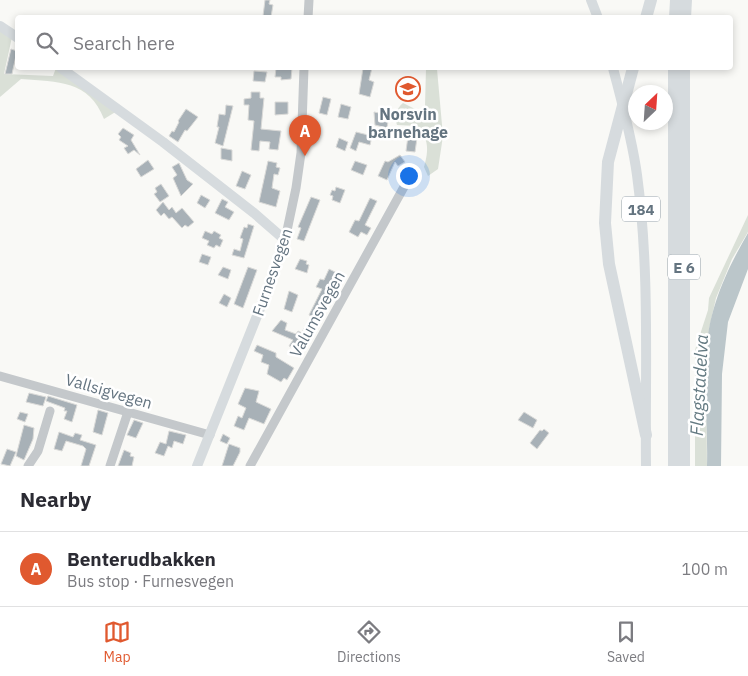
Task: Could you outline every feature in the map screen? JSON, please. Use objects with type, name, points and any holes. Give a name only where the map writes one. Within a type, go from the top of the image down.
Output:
[{"type":"highway","points":[[647,15],[651,0]]},
{"type":"highway","points":[[675,15],[676,0]]},
{"type":"highway","points":[[685,15],[686,0]]},
{"type":"highway","points":[[631,70],[608,162],[605,223],[610,264],[646,435]]},
{"type":"highway","name":"E 6","points":[[674,70],[674,466]]},
{"type":"highway","name":"E 6","points":[[684,70],[684,466]]},
{"type":"main road","points":[[590,0],[597,15]]},
{"type":"main road","points":[[0,26],[15,36]]},
{"type":"main road","points":[[64,70],[163,142],[284,240]]},
{"type":"main road","name":"184","points":[[614,71],[629,130],[637,173],[643,249],[646,466]]},
{"type":"main road","name":"Furnesvegen","points":[[196,466],[264,300],[284,240]]},
{"type":"street","points":[[308,15],[309,0]]},
{"type":"street","name":"Furnesvegen","points":[[284,240],[296,188],[301,153],[304,70]]},
{"type":"street","name":"Valumsvegen","points":[[250,466],[410,176]]},
{"type":"street","name":"Vallsigvegen","points":[[0,376],[210,435]]},
{"type":"street","points":[[28,466],[38,451],[50,411]]},
{"type":"street","points":[[110,466],[128,412]]},
{"type":"shaded area","points":[[0,30],[12,37],[4,74],[53,76],[55,70],[59,70],[117,111],[104,119],[98,106],[81,90],[47,81],[21,79],[0,97]]},
{"type":"shaded area","points":[[426,70],[437,70],[443,136],[438,169],[428,176],[424,167],[427,145],[424,136],[417,126],[397,125],[396,119],[397,110],[403,103],[419,111],[425,106]]},
{"type":"shaded area","points":[[748,215],[748,232],[732,259],[716,298],[709,329],[706,355],[707,466],[695,466],[695,350],[708,310],[709,298]]},
{"type":"shaded area","points":[[748,233],[748,269],[728,322],[722,374],[721,466],[707,466],[705,383],[707,338],[719,291]]},
{"type":"building","points":[[265,0],[270,0],[269,4],[273,5],[271,15],[263,15]]},
{"type":"building","points":[[11,49],[15,50],[12,74],[5,74]]},
{"type":"building","points":[[276,70],[292,70],[291,79],[281,80],[281,77],[275,77]]},
{"type":"building","points":[[363,70],[372,70],[369,80],[374,82],[370,97],[359,94]]},
{"type":"building","points":[[254,71],[267,72],[265,82],[253,81]]},
{"type":"building","points":[[405,80],[414,81],[413,96],[401,94],[402,83],[405,83]]},
{"type":"building","points":[[251,92],[260,92],[260,98],[264,98],[261,129],[281,131],[278,150],[269,149],[270,142],[260,141],[259,151],[251,150],[254,121],[248,120],[249,105],[244,105],[244,99],[251,98]]},
{"type":"building","points":[[323,97],[331,99],[327,115],[319,113]]},
{"type":"building","points":[[275,102],[288,102],[288,114],[275,115]]},
{"type":"building","points":[[341,104],[351,107],[348,119],[338,117]]},
{"type":"building","points":[[226,105],[233,106],[223,146],[215,143],[219,127],[217,127],[219,114],[225,115]]},
{"type":"building","points":[[186,109],[198,117],[187,131],[185,130],[178,142],[169,136],[172,131],[174,132],[178,121]]},
{"type":"building","points":[[374,112],[389,115],[387,128],[375,125]]},
{"type":"building","points":[[123,128],[134,135],[131,140],[140,155],[134,150],[128,154],[124,148],[128,146],[119,140],[121,137],[118,134]]},
{"type":"building","points":[[399,129],[407,131],[406,136],[398,135]]},
{"type":"building","points":[[356,132],[372,136],[370,145],[359,142],[356,151],[350,148]]},
{"type":"building","points":[[408,136],[417,138],[415,152],[406,151]]},
{"type":"building","points":[[339,138],[348,142],[345,151],[336,147]]},
{"type":"building","points":[[221,148],[232,150],[232,161],[221,159]]},
{"type":"building","points":[[400,155],[405,162],[398,166],[395,162],[387,180],[378,176],[385,161],[388,162]]},
{"type":"building","points":[[148,160],[154,169],[141,177],[136,169]]},
{"type":"building","points":[[268,161],[277,163],[276,167],[280,168],[278,175],[274,174],[272,188],[280,191],[276,207],[259,202]]},
{"type":"building","points":[[355,161],[367,165],[363,175],[351,170]]},
{"type":"building","points":[[179,163],[187,180],[193,184],[181,196],[173,178],[177,175],[172,167]]},
{"type":"building","points":[[242,171],[251,175],[245,189],[236,186]]},
{"type":"building","points":[[161,184],[169,196],[160,202],[154,194],[157,192],[155,188]]},
{"type":"building","points":[[336,187],[345,190],[340,203],[332,200],[333,196],[330,195],[332,190],[335,191]]},
{"type":"building","points":[[201,195],[210,200],[205,208],[197,203]]},
{"type":"building","points":[[311,197],[320,200],[304,241],[297,239],[301,228],[298,227]]},
{"type":"building","points":[[370,198],[377,201],[365,225],[371,228],[367,235],[361,232],[358,237],[349,232],[355,220],[359,221]]},
{"type":"building","points":[[222,199],[228,202],[225,207],[234,212],[229,220],[215,213]]},
{"type":"building","points":[[163,202],[169,210],[172,207],[176,213],[182,208],[194,222],[188,227],[185,225],[182,228],[172,217],[169,219],[164,213],[161,216],[156,210]]},
{"type":"building","points":[[248,224],[254,226],[244,258],[232,255],[234,249],[240,251],[243,239],[240,238],[244,227],[247,228]]},
{"type":"building","points":[[205,231],[212,234],[214,231],[221,235],[219,238],[223,240],[220,247],[216,245],[214,248],[207,245],[209,241],[202,238]]},
{"type":"building","points":[[202,254],[211,257],[208,265],[199,262]]},
{"type":"building","points":[[300,259],[307,261],[306,264],[309,265],[307,273],[295,269]]},
{"type":"building","points":[[223,267],[231,270],[228,279],[218,275]]},
{"type":"building","points":[[248,267],[257,270],[243,308],[234,304]]},
{"type":"building","points":[[329,269],[337,273],[326,299],[330,301],[320,321],[309,315],[322,289],[316,287],[320,279],[324,280]]},
{"type":"building","points":[[289,291],[298,295],[292,312],[284,309]]},
{"type":"building","points":[[224,294],[231,298],[227,307],[219,303]]},
{"type":"building","points":[[281,320],[287,323],[285,330],[296,334],[298,331],[302,333],[304,328],[313,333],[310,339],[305,336],[297,350],[289,346],[293,340],[272,331]]},
{"type":"building","points":[[257,345],[276,353],[276,357],[294,368],[287,380],[284,378],[281,382],[267,374],[269,365],[261,362],[263,355],[254,351]]},
{"type":"building","points":[[245,388],[259,391],[256,402],[271,409],[264,424],[249,418],[244,430],[234,426],[238,416],[242,418],[246,408],[238,404]]},
{"type":"building","points":[[29,393],[46,397],[43,406],[26,402]]},
{"type":"building","points":[[48,396],[77,405],[72,422],[64,419],[67,411],[64,411],[65,408],[46,401]]},
{"type":"building","points":[[98,410],[108,413],[102,435],[93,432]]},
{"type":"building","points":[[20,412],[28,414],[25,422],[17,419]]},
{"type":"building","points":[[524,412],[537,420],[533,428],[518,420]]},
{"type":"building","points":[[134,420],[143,423],[136,438],[127,435]]},
{"type":"building","points":[[24,425],[34,428],[33,439],[24,460],[16,456]]},
{"type":"building","points":[[544,429],[549,433],[537,449],[530,443],[540,430]]},
{"type":"building","points":[[169,431],[186,435],[183,444],[174,441],[172,448],[168,446],[164,456],[155,453],[160,442],[166,444]]},
{"type":"building","points":[[59,432],[73,437],[75,433],[82,435],[80,440],[96,445],[89,466],[81,466],[86,449],[83,446],[66,441],[62,451],[54,449]]},
{"type":"building","points":[[223,434],[230,438],[227,444],[220,441]]},
{"type":"building","points":[[229,444],[240,448],[240,452],[233,466],[222,466]]},
{"type":"building","points":[[7,449],[16,452],[10,466],[1,464]]},
{"type":"building","points":[[124,450],[131,453],[130,456],[134,457],[132,466],[118,466]]},
{"type":"place","name":"Norsvin barnehage","points":[[408,89]]},
{"type":"place","name":"Benterudbakken","points":[[305,156]]},
{"type":"water label","name":"Flagstadelva","points":[[699,385]]}]
